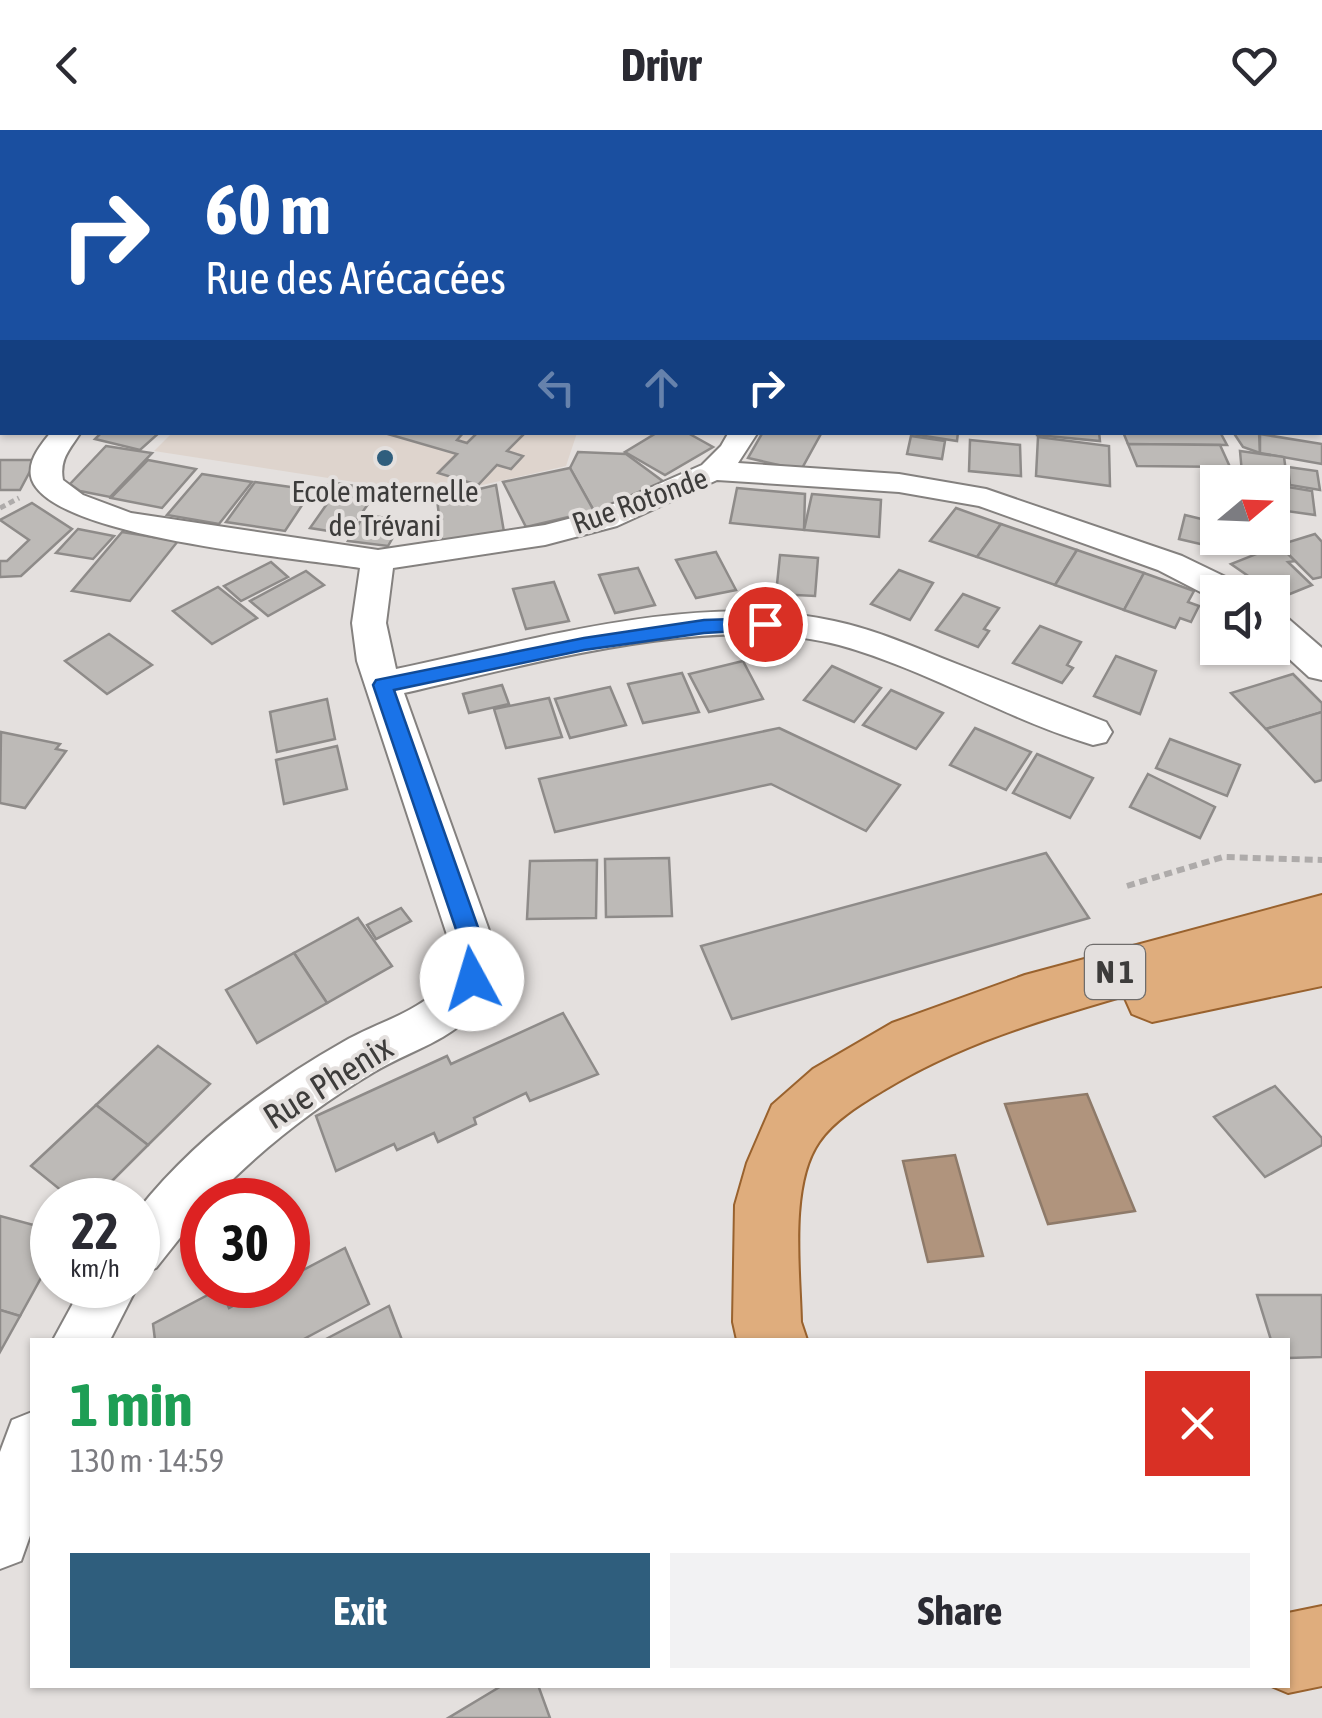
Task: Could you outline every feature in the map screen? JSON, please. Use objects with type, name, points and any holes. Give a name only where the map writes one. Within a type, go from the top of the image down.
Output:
[{"type":"main road","name":"N 1","points":[[771,1338],[767,1322],[767,1205],[794,1125],[834,1088],[914,1041],[1100,976],[1322,917]]},
{"type":"main road","name":"N 1","points":[[914,1041],[1038,1021],[1322,962]]},
{"type":"main road","points":[[1290,1652],[1322,1646]]},
{"type":"street","name":"Rue Rotonde","points":[[65,435],[48,458],[43,477],[48,486],[94,511],[161,528],[378,560],[544,535],[606,519],[713,471],[899,483],[986,498],[1170,563],[1200,578]]},
{"type":"street","points":[[713,471],[734,451],[742,435]]},
{"type":"street","name":"Rue Phenix","points":[[160,1224],[206,1169],[280,1106],[363,1054],[440,1014],[456,1002],[472,979],[474,950],[382,685],[369,623],[378,560]]},
{"type":"street","points":[[382,685],[584,644],[704,626],[765,624],[816,628],[860,638],[1093,732]]},
{"type":"street","points":[[1290,639],[1322,668]]},
{"type":"street","points":[[81,1338],[99,1308]]},
{"type":"street","points":[[0,1540],[30,1446]]},
{"type":"path","points":[[1127,886],[1224,857],[1322,860]]},
{"type":"shaded area","name":"Ecole maternelle de Trévani","points":[[170,435],[576,435],[566,466],[438,495],[154,451]]},
{"type":"shaded area","points":[[1087,1094],[1135,1211],[1048,1224],[1005,1104]]},
{"type":"shaded area","points":[[955,1155],[983,1256],[928,1262],[903,1161]]},
{"type":"building","points":[[99,435],[157,435],[140,450],[95,439]]},
{"type":"building","points":[[391,435],[461,435],[457,440],[467,443],[475,435],[523,435],[507,451],[523,456],[511,469],[497,465],[478,485],[438,473],[457,454]]},
{"type":"building","points":[[653,435],[691,435],[713,447],[665,475],[625,452]]},
{"type":"building","points":[[761,435],[820,435],[801,470],[748,458]]},
{"type":"building","points":[[918,435],[958,435],[957,441]]},
{"type":"building","points":[[1037,435],[1099,435],[1100,441]]},
{"type":"building","points":[[1124,435],[1222,435],[1227,445],[1128,444]]},
{"type":"building","points":[[1235,435],[1259,435],[1260,453],[1243,447]]},
{"type":"building","points":[[1260,435],[1322,444],[1322,464],[1260,453]]},
{"type":"building","points":[[911,436],[945,441],[942,459],[907,454]]},
{"type":"building","points":[[1038,437],[1109,446],[1110,486],[1036,476]]},
{"type":"building","points":[[970,440],[1020,445],[1021,476],[969,471]]},
{"type":"building","points":[[1128,444],[1220,445],[1229,465],[1200,467],[1137,466]]},
{"type":"building","points":[[106,446],[152,453],[110,497],[80,491],[70,484]]},
{"type":"building","points":[[1240,451],[1284,457],[1285,465],[1241,465]]},
{"type":"building","points":[[578,452],[626,454],[664,482],[594,511],[570,468]]},
{"type":"building","points":[[0,460],[36,460],[20,490],[0,490]]},
{"type":"building","points":[[148,460],[196,469],[162,508],[111,498]]},
{"type":"building","points":[[1290,467],[1317,471],[1320,490],[1290,485]]},
{"type":"building","points":[[570,468],[594,511],[526,527],[503,482]]},
{"type":"building","points":[[202,474],[252,482],[219,524],[167,515]]},
{"type":"building","points":[[255,482],[312,490],[285,531],[226,522]]},
{"type":"building","points":[[330,482],[378,490],[347,534],[310,528],[329,501],[318,500]]},
{"type":"building","points":[[496,485],[504,532],[442,541],[437,499]]},
{"type":"building","points":[[1290,487],[1312,491],[1315,515],[1290,512]]},
{"type":"building","points":[[737,488],[805,494],[804,530],[730,523]]},
{"type":"building","points":[[812,494],[881,500],[879,537],[804,530]]},
{"type":"building","points":[[32,503],[72,529],[21,576],[0,577],[0,561],[7,561],[29,540],[0,520]]},
{"type":"building","points":[[956,508],[1001,524],[977,557],[930,541]]},
{"type":"building","points":[[364,515],[403,520],[388,546],[348,541]]},
{"type":"building","points":[[1185,515],[1200,519],[1200,544],[1179,539]]},
{"type":"building","points":[[1001,524],[1077,550],[1055,585],[977,557]]},
{"type":"building","points":[[78,529],[114,536],[93,559],[56,553]]},
{"type":"building","points":[[122,532],[178,541],[130,601],[72,591]]},
{"type":"building","points":[[1315,534],[1322,542],[1322,577],[1313,579],[1289,555],[1290,542]]},
{"type":"building","points":[[1077,550],[1144,573],[1124,610],[1055,585]]},
{"type":"building","points":[[716,552],[736,590],[696,598],[676,560]]},
{"type":"building","points":[[780,555],[818,558],[815,596],[776,594]]},
{"type":"building","points":[[1254,555],[1289,555],[1295,561],[1288,562],[1312,585],[1290,594],[1290,575],[1247,575],[1231,564]]},
{"type":"building","points":[[271,562],[288,577],[241,601],[224,586]]},
{"type":"building","points":[[638,568],[655,605],[615,613],[599,575]]},
{"type":"building","points":[[899,570],[933,583],[910,620],[871,604]]},
{"type":"building","points":[[306,571],[324,585],[268,616],[250,601]]},
{"type":"building","points":[[1144,573],[1194,591],[1188,602],[1199,606],[1191,622],[1180,618],[1175,628],[1124,610]]},
{"type":"building","points":[[554,582],[569,621],[526,629],[513,589]]},
{"type":"building","points":[[218,587],[257,618],[212,644],[173,611]]},
{"type":"building","points":[[963,594],[999,608],[984,629],[989,631],[978,647],[936,630]]},
{"type":"building","points":[[1040,626],[1081,642],[1067,665],[1073,668],[1062,683],[1013,663]]},
{"type":"building","points":[[109,634],[152,665],[107,694],[65,661]]},
{"type":"building","points":[[1116,656],[1156,671],[1140,714],[1094,696]]},
{"type":"building","points":[[743,661],[763,699],[709,712],[689,674]]},
{"type":"building","points":[[832,666],[881,688],[854,722],[804,700]]},
{"type":"building","points":[[682,673],[699,712],[643,723],[628,684]]},
{"type":"building","points":[[1293,674],[1322,703],[1322,712],[1266,729],[1231,693]]},
{"type":"building","points":[[502,685],[509,704],[469,713],[463,694]]},
{"type":"building","points":[[610,687],[626,725],[570,738],[555,699]]},
{"type":"building","points":[[891,690],[943,713],[916,749],[863,725]]},
{"type":"building","points":[[549,698],[562,737],[506,748],[494,709]]},
{"type":"building","points":[[327,699],[335,739],[277,752],[270,712]]},
{"type":"building","points":[[1322,712],[1322,780],[1315,782],[1266,729]]},
{"type":"building","points":[[779,728],[900,785],[866,831],[771,784],[555,832],[539,779]]},
{"type":"building","points":[[975,728],[1031,752],[1006,790],[950,765]]},
{"type":"building","points":[[1,732],[60,744],[56,749],[66,751],[25,808],[0,803]]},
{"type":"building","points":[[1170,739],[1240,765],[1227,796],[1156,768]]},
{"type":"building","points":[[337,746],[347,789],[284,804],[276,760]]},
{"type":"building","points":[[1037,754],[1093,778],[1070,818],[1013,793]]},
{"type":"building","points":[[1148,774],[1215,807],[1200,838],[1130,807]]},
{"type":"building","points":[[1046,853],[1089,918],[732,1019],[701,946]]},
{"type":"building","points":[[669,858],[672,916],[606,917],[605,859]]},
{"type":"building","points":[[597,860],[596,918],[527,919],[530,861]]},
{"type":"building","points":[[401,908],[411,921],[376,939],[367,925]]},
{"type":"building","points":[[358,918],[392,966],[327,1003],[294,953]]},
{"type":"building","points":[[294,953],[327,1003],[257,1043],[226,990]]},
{"type":"building","points":[[563,1013],[598,1074],[530,1101],[526,1093],[474,1118],[476,1124],[438,1142],[434,1133],[397,1150],[394,1144],[336,1171],[316,1116],[447,1056],[451,1064]]},
{"type":"building","points":[[158,1046],[210,1084],[148,1145],[96,1105]]},
{"type":"building","points":[[1275,1086],[1322,1138],[1322,1145],[1265,1177],[1214,1117]]},
{"type":"building","points":[[96,1105],[148,1145],[115,1178],[46,1178],[31,1166]]},
{"type":"building","points":[[0,1216],[30,1224],[30,1298],[20,1316],[0,1310]]},
{"type":"building","points":[[345,1248],[369,1304],[306,1338],[155,1338],[153,1324],[183,1308],[310,1308],[310,1266]]},
{"type":"building","points":[[1257,1295],[1322,1295],[1322,1357],[1290,1358],[1290,1338],[1270,1338]]},
{"type":"building","points":[[389,1306],[401,1338],[328,1338]]},
{"type":"building","points":[[0,1310],[20,1316],[0,1352]]},
{"type":"building","points":[[498,1688],[539,1688],[550,1718],[448,1718]]},
{"type":"place","name":"Ecole maternelle de Trévani","points":[[385,458]]},
{"type":"route","points":[[472,979],[476,966],[474,950],[382,685],[584,644],[704,626],[765,624]]}]
